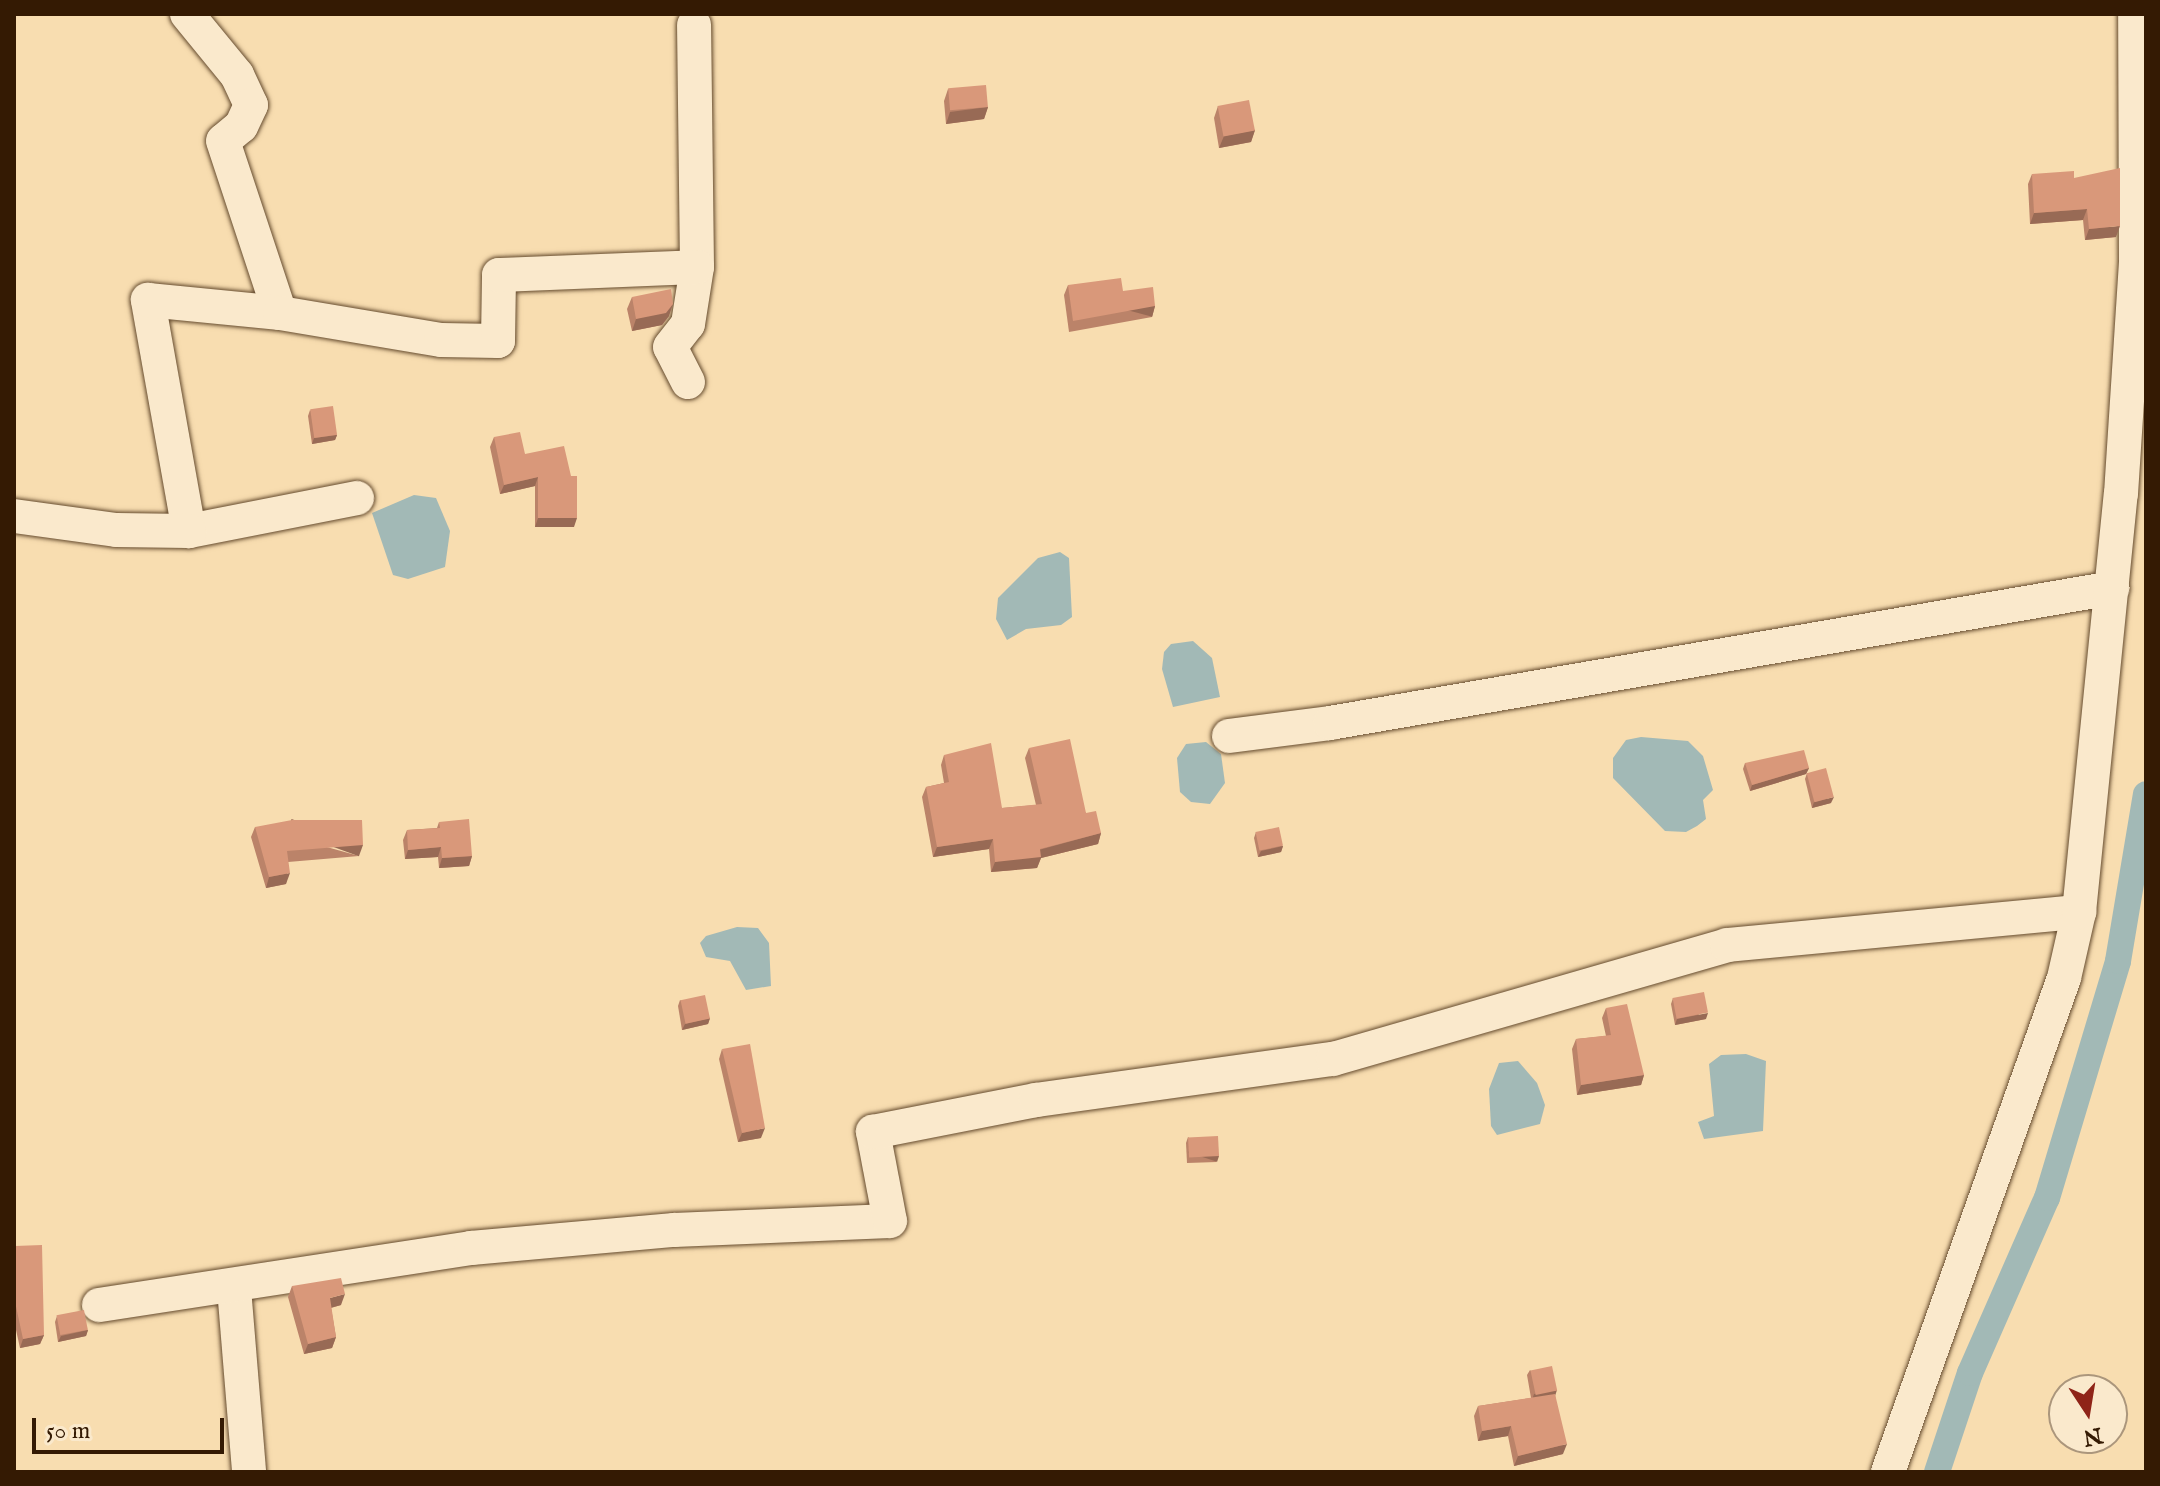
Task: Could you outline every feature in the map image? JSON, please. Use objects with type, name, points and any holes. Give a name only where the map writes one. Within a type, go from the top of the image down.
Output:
[{"type":"street","points":[[187,14],[237,75],[251,105],[241,126],[223,141],[280,313]]},
{"type":"street","points":[[1888,1472],[2064,978],[2079,912],[2112,588],[2136,260],[2135,14]]},
{"type":"street","points":[[688,382],[670,347],[688,324],[697,267],[694,25]]},
{"type":"street","points":[[189,531],[148,300],[280,313],[441,340],[498,341],[499,275],[697,267]]},
{"type":"street","points":[[14,516],[116,530],[189,531],[357,498]]},
{"type":"street","points":[[1229,736],[1345,721],[2112,588]]},
{"type":"street","points":[[99,1305],[234,1288],[471,1248],[674,1230],[890,1221],[873,1132],[1036,1100],[1333,1059],[1727,945],[2079,912]]},
{"type":"street","points":[[234,1288],[249,1472]]},
{"type":"water","points":[[414,495],[436,498],[450,531],[445,567],[408,579],[393,575],[372,513]]},
{"type":"water","points":[[1060,552],[1069,558],[1072,617],[1061,625],[1026,629],[1007,640],[996,619],[998,598],[1038,558]]},
{"type":"water","points":[[1193,641],[1212,658],[1220,697],[1173,707],[1162,669],[1164,652],[1171,644]]},
{"type":"water","points":[[1641,737],[1688,741],[1703,756],[1713,790],[1703,800],[1706,819],[1697,826],[1686,832],[1665,831],[1613,778],[1613,758],[1626,740]]},
{"type":"water","points":[[1206,742],[1221,754],[1225,783],[1210,804],[1191,802],[1180,792],[1177,758],[1186,744]]},
{"type":"water","points":[[737,927],[758,928],[769,943],[771,986],[746,990],[730,961],[706,957],[700,943],[706,936]]},
{"type":"water","points":[[1746,1054],[1766,1061],[1763,1131],[1704,1139],[1698,1122],[1714,1116],[1709,1064],[1721,1055]]},
{"type":"water","points":[[1518,1061],[1537,1083],[1545,1105],[1540,1124],[1497,1135],[1491,1126],[1489,1089],[1499,1063]]},
{"type":"building","points":[[986,85],[988,107],[950,110],[948,88]]},
{"type":"building","points":[[1249,100],[1255,130],[1224,137],[1218,106]]},
{"type":"building","points":[[2120,168],[2120,226],[2089,229],[2087,209],[2034,213],[2032,174],[2074,171],[2074,178]]},
{"type":"building","points":[[1121,278],[1123,291],[1153,287],[1155,306],[1073,321],[1068,285]]},
{"type":"building","points":[[671,289],[673,304],[666,313],[636,319],[632,297]]},
{"type":"building","points":[[333,406],[337,435],[314,438],[310,409]]},
{"type":"building","points":[[520,432],[525,454],[564,446],[571,476],[577,476],[577,518],[538,518],[538,477],[504,485],[494,437]]},
{"type":"building","points":[[1070,739],[1086,813],[1096,811],[1101,833],[1040,849],[1041,857],[995,862],[993,839],[937,847],[926,787],[949,782],[944,755],[991,743],[1002,808],[1042,804],[1029,748]]},
{"type":"building","points":[[1804,750],[1809,768],[1752,785],[1745,763]]},
{"type":"building","points":[[1826,768],[1834,797],[1814,802],[1807,773]]},
{"type":"building","points":[[469,819],[472,856],[442,858],[441,847],[408,850],[407,830],[440,828],[439,822]]},
{"type":"building","points":[[292,820],[362,820],[363,845],[287,851],[290,873],[269,877],[255,827]]},
{"type":"building","points":[[1279,827],[1283,846],[1259,851],[1256,832]]},
{"type":"building","points":[[1704,992],[1708,1013],[1677,1019],[1673,998]]},
{"type":"building","points":[[705,995],[710,1018],[686,1024],[681,1000]]},
{"type":"building","points":[[1627,1004],[1644,1075],[1581,1085],[1576,1039],[1611,1035],[1606,1008]]},
{"type":"building","points":[[750,1044],[765,1128],[742,1133],[722,1049]]},
{"type":"building","points":[[1218,1136],[1219,1156],[1189,1158],[1188,1138]]},
{"type":"building","points":[[42,1245],[44,1335],[23,1339],[14,1297],[15,1246]]},
{"type":"building","points":[[341,1278],[345,1294],[330,1298],[336,1337],[308,1344],[292,1286]]},
{"type":"building","points":[[84,1310],[88,1330],[60,1335],[57,1315]]},
{"type":"building","points":[[1552,1366],[1557,1390],[1536,1395],[1530,1371]]},
{"type":"building","points":[[1555,1394],[1567,1444],[1518,1456],[1511,1426],[1482,1431],[1478,1406]]},
{"type":"waterway","points":[[1937,1472],[1970,1373],[2047,1198],[2118,961],[2146,794]]}]
